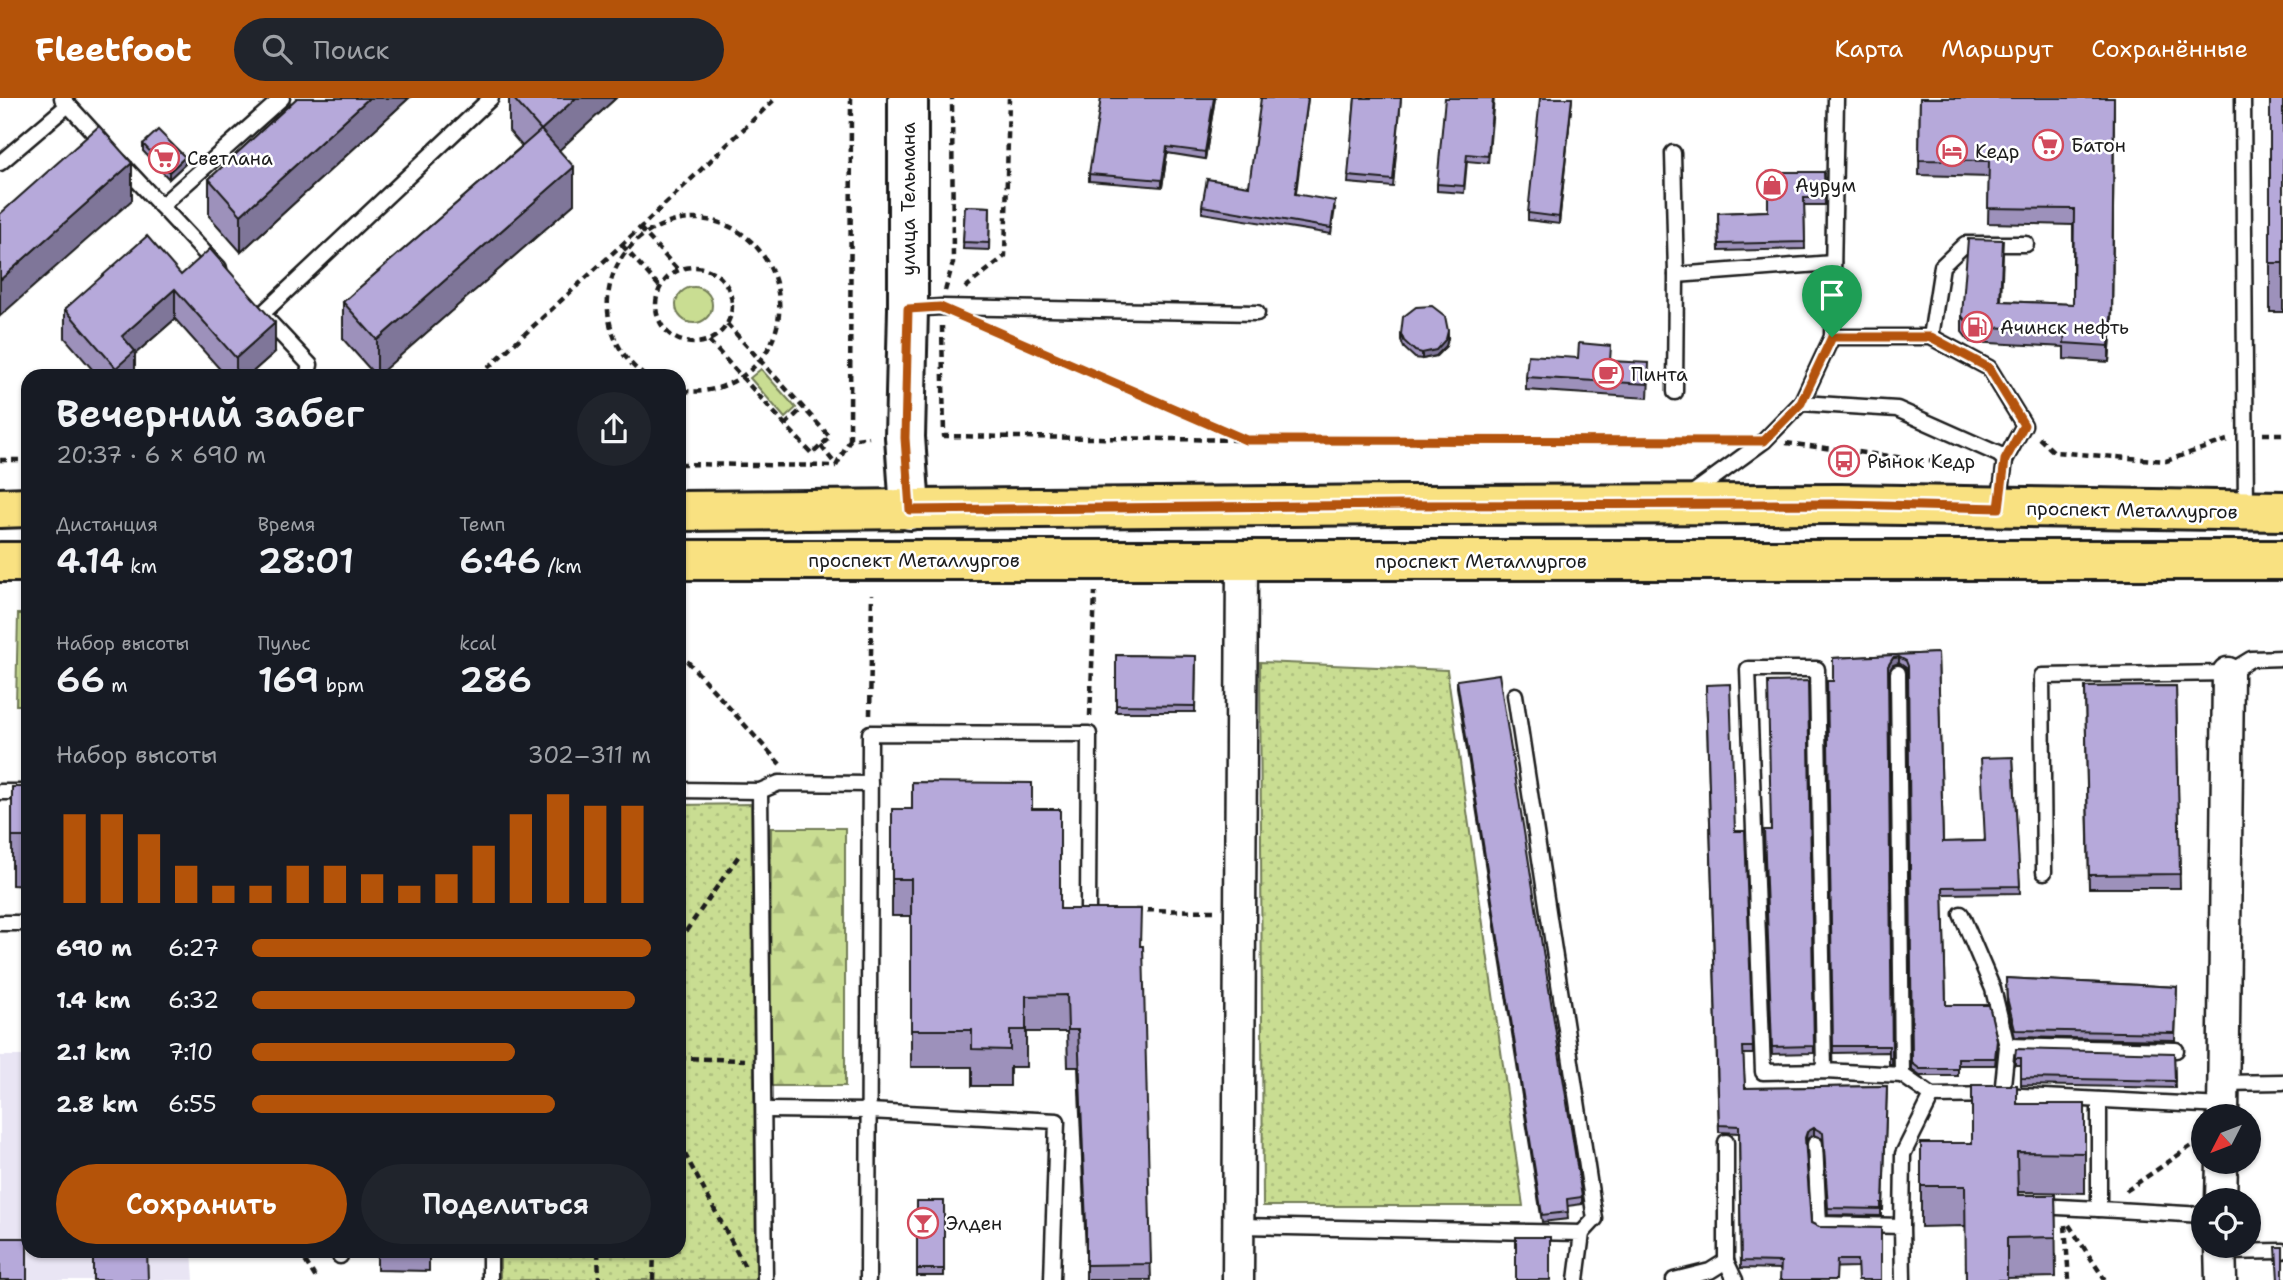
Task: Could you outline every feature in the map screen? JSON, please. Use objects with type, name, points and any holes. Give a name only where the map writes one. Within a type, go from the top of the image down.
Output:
[{"type":"main road","name":"улица Тельмана","points":[[908,98],[924,308],[905,438],[910,510]]},
{"type":"main road","name":"проспект Металлургов","points":[[686,511],[1842,504],[2283,511]]},
{"type":"main road","points":[[0,508],[21,507]]},
{"type":"main road","points":[[910,510],[910,560]]},
{"type":"main road","name":"проспект Металлургов","points":[[686,560],[2283,560]]},
{"type":"main road","points":[[0,562],[21,562]]},
{"type":"street","points":[[1238,1280],[1242,561]]},
{"type":"street","points":[[2222,1102],[2228,673]]},
{"type":"lane","points":[[161,206],[282,98]]},
{"type":"lane","points":[[309,369],[310,365],[257,309],[491,98]]},
{"type":"lane","points":[[1675,506],[1764,441],[1801,403],[1832,337],[1836,98]]},
{"type":"lane","points":[[2243,98],[2246,511]]},
{"type":"lane","points":[[0,163],[65,101],[225,275]]},
{"type":"lane","points":[[1673,153],[1675,393]]},
{"type":"lane","points":[[1931,337],[1942,266],[1965,244],[2026,244]]},
{"type":"lane","points":[[1676,275],[1833,264]]},
{"type":"lane","points":[[924,308],[1257,313]]},
{"type":"lane","points":[[1832,337],[1931,337],[1989,368],[2024,425],[2001,457],[1999,508]]},
{"type":"lane","points":[[1801,403],[1897,408],[2001,457]]},
{"type":"lane","points":[[2044,872],[2042,676],[2228,673],[2251,659],[2283,658]]},
{"type":"lane","points":[[1824,1071],[1817,669],[1748,669],[1763,1073],[1824,1071],[1902,1075],[1933,1096],[2099,1100],[2222,1102],[2283,1082]]},
{"type":"lane","points":[[1898,673],[1902,1075]]},
{"type":"lane","points":[[1515,695],[1595,1219],[1582,1233],[1576,1280]]},
{"type":"lane","points":[[868,1280],[870,733],[1089,734],[1088,910]]},
{"type":"lane","points":[[686,790],[760,791],[779,783],[870,783]]},
{"type":"lane","points":[[760,791],[765,1280]]},
{"type":"lane","points":[[0,792],[21,792]]},
{"type":"lane","points":[[1961,914],[1993,989],[2007,1045],[2002,1096]]},
{"type":"lane","points":[[0,923],[21,923]]},
{"type":"lane","points":[[2007,1045],[2176,1050]]},
{"type":"lane","points":[[1903,1280],[1903,1154],[1933,1096]]},
{"type":"lane","points":[[2099,1100],[2099,1209]]},
{"type":"lane","points":[[765,1110],[869,1111],[1056,1121],[1052,1280]]},
{"type":"lane","points":[[1726,1142],[1726,1261],[1735,1280]]},
{"type":"lane","points":[[1815,1144],[1819,1224],[1902,1226]]},
{"type":"lane","points":[[2030,1205],[2191,1214]]},
{"type":"lane","points":[[1239,1226],[1582,1233]]},
{"type":"lane","points":[[2220,1259],[2283,1251]]},
{"type":"lane","points":[[489,1258],[490,1280]]},
{"type":"lane","points":[[1674,1280],[1710,1271],[1726,1261]]},
{"type":"path","points":[[487,369],[776,98]]},
{"type":"path","points":[[836,466],[850,440],[851,98]]},
{"type":"path","points":[[952,98],[953,263],[924,308],[944,436],[1246,440],[1764,441],[1980,467],[2001,457]]},
{"type":"path","points":[[924,308],[1005,256],[1009,98]]},
{"type":"path","points":[[638,369],[624,356],[615,341],[607,306],[615,270],[627,250],[646,234],[667,223],[684,219],[702,219],[736,230],[763,254],[778,287],[780,305],[773,340],[760,360],[742,377],[721,387],[703,391],[686,390]]},
{"type":"path","points":[[640,228],[678,271]]},
{"type":"path","points":[[622,245],[660,287]]},
{"type":"path","points":[[689,267],[713,272],[722,280],[732,301],[727,324],[709,341],[686,343],[665,331],[659,321],[656,298],[660,287],[668,277],[678,271],[689,267]]},
{"type":"path","points":[[924,308],[1246,440]]},
{"type":"path","points":[[709,341],[812,454],[830,438],[727,324]]},
{"type":"path","points":[[785,425],[803,408]]},
{"type":"path","points":[[2024,425],[2054,452],[2166,461],[2246,434],[2283,434]]},
{"type":"path","points":[[850,440],[869,437]]},
{"type":"path","points":[[821,446],[836,466]]},
{"type":"path","points":[[0,460],[21,460]]},
{"type":"path","points":[[686,464],[836,466]]},
{"type":"path","points":[[1089,734],[1095,589]]},
{"type":"path","points":[[870,733],[872,594]]},
{"type":"path","points":[[686,660],[780,764],[779,783]]},
{"type":"path","points":[[686,931],[743,850]]},
{"type":"path","points":[[1088,910],[1240,911]]},
{"type":"path","points":[[686,1058],[751,1060]]},
{"type":"path","points":[[2099,1209],[2191,1146]]},
{"type":"path","points":[[686,1156],[750,1278]]},
{"type":"path","points":[[2069,1280],[2065,1220],[2105,1280]]},
{"type":"path","points":[[303,1258],[317,1280]]},
{"type":"path","points":[[598,1258],[599,1280]]},
{"type":"path","points":[[653,1280],[654,1258]]},
{"type":"shaded area","points":[[0,1056],[21,1056],[21,1258],[192,1258],[194,1280],[0,1280]]},
{"type":"green space","points":[[694,287],[706,293],[712,305],[706,317],[694,323],[682,317],[676,305],[682,293]]},
{"type":"green space","points":[[761,369],[796,408],[785,418],[750,378]]},
{"type":"green space","points":[[18,614],[21,614],[21,705],[16,705]]},
{"type":"green space","points":[[1260,662],[1447,670],[1523,1206],[1263,1206]]},
{"type":"green space","points":[[751,804],[756,1280],[500,1280],[500,1258],[686,1258],[686,805]]},
{"type":"green space","points":[[771,828],[845,828],[845,1086],[770,1086]]},
{"type":"building","points":[[297,98],[369,98],[241,215],[209,179]]},
{"type":"building","points":[[513,98],[576,98],[541,130]]},
{"type":"building","points":[[1101,98],[1214,98],[1205,152],[1167,147],[1162,180],[1089,174]]},
{"type":"building","points":[[1261,98],[1308,98],[1295,194],[1335,201],[1331,228],[1202,206],[1207,179],[1249,186]]},
{"type":"building","points":[[1355,98],[1401,98],[1393,180],[1348,176]]},
{"type":"building","points":[[1445,98],[1493,98],[1488,156],[1467,154],[1464,186],[1437,184]]},
{"type":"building","points":[[1540,98],[1572,98],[1559,217],[1528,213]]},
{"type":"building","points":[[1920,98],[2114,98],[2112,306],[2109,346],[2064,343],[2065,331],[1970,326],[1962,316],[1968,239],[2003,240],[2000,301],[2073,304],[2074,209],[1988,208],[1989,161],[1919,160]]},
{"type":"building","points":[[2270,98],[2283,98],[2283,263],[2270,263]]},
{"type":"building","points":[[99,126],[132,163],[0,280],[0,214]]},
{"type":"building","name":"Светлана","points":[[158,130],[185,157],[169,172],[143,144]]},
{"type":"building","points":[[541,130],[574,167],[377,340],[343,302]]},
{"type":"building","points":[[1768,172],[1824,172],[1825,198],[1804,198],[1805,242],[1719,244],[1718,213],[1768,211]]},
{"type":"building","points":[[965,206],[990,207],[989,243],[963,242]]},
{"type":"building","points":[[147,236],[181,275],[210,249],[275,323],[236,358],[175,289],[122,336],[135,351],[116,368],[65,309]]},
{"type":"building","points":[[1432,306],[1445,316],[1448,331],[1446,339],[1436,350],[1422,353],[1415,351],[1404,341],[1401,334],[1403,317],[1416,307]]},
{"type":"building","points":[[1579,343],[1611,346],[1610,361],[1649,363],[1648,384],[1526,377],[1528,355],[1578,358]]},
{"type":"building","points":[[1938,653],[1943,842],[1985,841],[1981,758],[2013,757],[2020,886],[1943,887],[1946,1005],[1989,1005],[1997,1040],[1995,1058],[1958,1058],[1958,1069],[1920,1069],[1912,1063],[1908,666],[1906,661],[1899,657],[1893,658],[1888,666],[1892,1058],[1889,1058],[1889,1046],[1833,1046],[1827,681],[1833,681],[1833,658]]},
{"type":"building","points":[[1116,655],[1196,656],[1195,706],[1116,705]]},
{"type":"building","points":[[1499,674],[1582,1197],[1567,1199],[1568,1212],[1542,1215],[1457,680]]},
{"type":"building","points":[[1808,681],[1814,1046],[1772,1047],[1764,830],[1771,830],[1768,682]]},
{"type":"building","points":[[1730,684],[1735,831],[1745,831],[1753,1047],[1743,1047],[1745,1088],[1887,1086],[1881,1209],[1828,1208],[1823,1133],[1814,1128],[1807,1132],[1805,1138],[1811,1223],[1819,1227],[1881,1228],[1881,1280],[1858,1280],[1857,1260],[1837,1260],[1836,1280],[1780,1280],[1781,1262],[1741,1261],[1739,1126],[1719,1125],[1706,685]]},
{"type":"building","points":[[2176,686],[2180,874],[2089,875],[2085,687]]},
{"type":"building","points":[[912,782],[1032,783],[1032,809],[1060,809],[1060,909],[1141,909],[1151,1264],[1086,1265],[1078,1030],[1068,1030],[1067,995],[1026,996],[1026,1030],[1010,1030],[1010,1050],[972,1049],[972,1030],[911,1030],[911,879],[892,879],[892,809],[912,809]]},
{"type":"building","points":[[12,787],[21,787],[21,837],[12,837]]},
{"type":"building","points":[[2006,978],[2177,987],[2175,1033],[2015,1030],[2007,998]]},
{"type":"building","points":[[2016,1049],[2174,1053],[2175,1081],[2021,1078],[2021,1058],[2015,1058]]},
{"type":"building","points":[[1972,1085],[2017,1085],[2017,1104],[2085,1104],[2085,1153],[2017,1152],[2018,1195],[2055,1195],[2056,1237],[2007,1238],[2007,1280],[1966,1280],[1965,1186],[1921,1186],[1921,1143],[1972,1143]]},
{"type":"building","points":[[917,1201],[944,1201],[944,1269],[917,1269]]},
{"type":"building","points":[[1516,1237],[1550,1237],[1550,1280],[1516,1280]]},
{"type":"building","points":[[0,1238],[21,1238],[21,1258],[27,1258],[27,1280],[0,1280]]},
{"type":"building","points":[[2276,1247],[2283,1247],[2283,1280],[2278,1280]]},
{"type":"building","points":[[93,1258],[147,1258],[148,1280],[93,1280]]},
{"type":"place","name":"Батон","points":[[2048,145]]},
{"type":"place","name":"Кедр","points":[[1952,151]]},
{"type":"place","name":"Светлана","points":[[164,158]]},
{"type":"place","name":"Аурум","points":[[1772,185]]},
{"type":"place","name":"Ачинск нефть","points":[[1977,327]]},
{"type":"place","name":"Пинта","points":[[1608,374]]},
{"type":"place","name":"Рынок Кедр","points":[[1844,461]]},
{"type":"place","name":"Элден","points":[[923,1223]]},
{"type":"route","points":[[940,307],[1246,440],[1764,441],[1801,403],[1832,337],[1931,337],[1989,368],[2024,425],[2005,460],[1999,508],[1842,504],[910,510],[905,438],[908,309],[940,307]]}]
